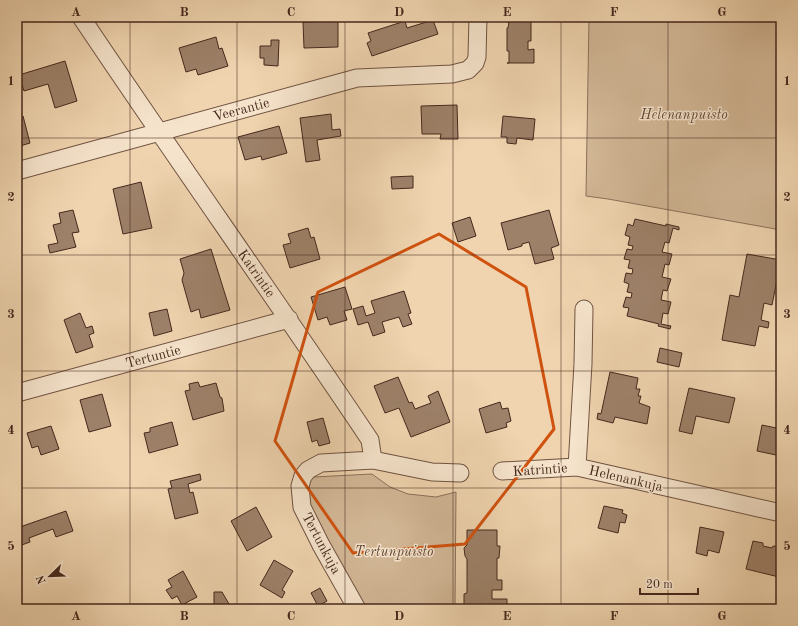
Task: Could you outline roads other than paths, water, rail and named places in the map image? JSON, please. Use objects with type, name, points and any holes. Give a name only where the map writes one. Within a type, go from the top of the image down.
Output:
[{"type":"street","name":"Katrintie","points":[[81,17],[158,132],[289,319],[370,440],[373,460]]},
{"type":"street","name":"Veerantie","points":[[17,171],[357,78],[452,74],[468,70],[475,63],[478,57],[478,17]]},
{"type":"street","name":"Helenankuja","points":[[584,309],[583,364],[577,466],[781,513]]},
{"type":"street","name":"Tertuntie","points":[[17,393],[289,319]]},
{"type":"street","points":[[373,460],[432,472],[460,473]]},
{"type":"street","name":"Tertunkuja","points":[[357,609],[321,545],[302,507],[300,486],[303,476],[308,470],[321,463],[373,460]]},
{"type":"street","name":"Katrintie","points":[[502,471],[577,466]]},
{"type":"park label","name":"Helenanpuisto","points":[[684,114]]},
{"type":"park label","name":"Tertunpuisto","points":[[394,551]]}]
